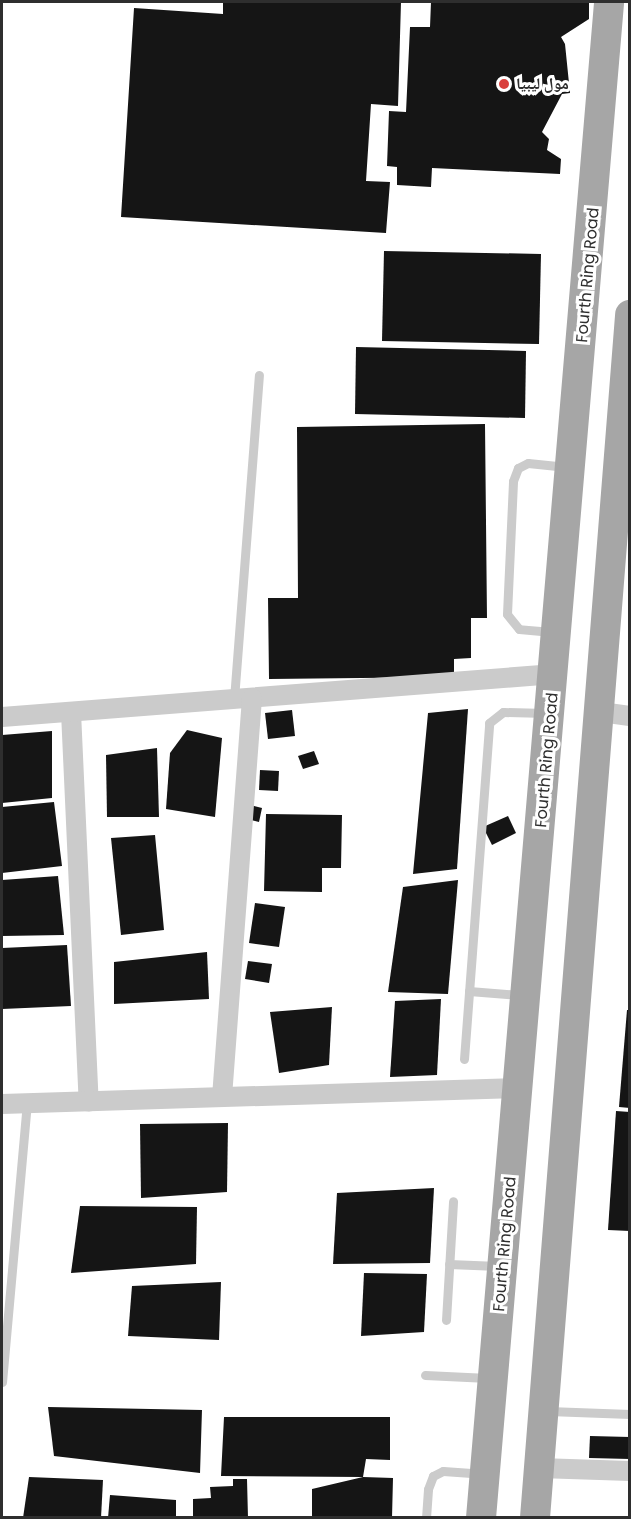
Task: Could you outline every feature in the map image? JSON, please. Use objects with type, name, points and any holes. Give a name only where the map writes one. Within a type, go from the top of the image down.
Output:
[{"type":"main road","name":"Fourth Ring Road","points":[[481,1518],[572,467],[609,2]]},
{"type":"main road","points":[[535,1518],[586,883],[615,714],[630,315]]},
{"type":"main road","points":[[537,880],[586,883]]},
{"type":"street","points":[[2,717],[554,674]]},
{"type":"street","points":[[222,1097],[243,698]]},
{"type":"street","points":[[71,712],[89,1102]]},
{"type":"street","points":[[2,1104],[518,1088]]},
{"type":"street","points":[[539,1468],[630,1471]]},
{"type":"lane","points":[[243,698],[259,375]]},
{"type":"lane","points":[[558,632],[519,629],[507,614],[513,482],[518,468],[528,464],[572,467]]},
{"type":"lane","points":[[464,1059],[489,723],[503,712],[551,713]]},
{"type":"lane","points":[[469,991],[527,996]]},
{"type":"lane","points":[[2,1382],[27,1104]]},
{"type":"lane","points":[[446,1320],[453,1202]]},
{"type":"lane","points":[[449,1264],[503,1266]]},
{"type":"lane","points":[[425,1376],[493,1378]]},
{"type":"lane","points":[[543,1411],[630,1414]]},
{"type":"lane","points":[[426,1518],[428,1489],[434,1476],[443,1471],[484,1474]]},
{"type":"building","points":[[223,2],[401,2],[398,106],[371,104],[366,181],[390,182],[386,233],[121,217],[134,8],[223,14]]},
{"type":"building","points":[[431,2],[589,2],[589,19],[561,37],[565,44],[570,93],[562,94],[542,132],[549,139],[547,150],[561,159],[560,174],[432,168],[431,187],[397,185],[397,167],[387,166],[389,111],[406,112],[410,27],[430,27]]},
{"type":"building","points":[[384,251],[541,254],[539,344],[382,341]]},
{"type":"building","points":[[356,347],[526,351],[525,418],[355,414]]},
{"type":"building","points":[[485,424],[487,618],[471,618],[471,658],[454,659],[454,677],[269,679],[268,598],[298,598],[297,427]]},
{"type":"building","points":[[468,709],[457,869],[413,874],[428,713]]},
{"type":"building","points":[[292,710],[295,736],[268,739],[265,713]]},
{"type":"building","points":[[187,730],[222,738],[215,817],[166,809],[170,753]]},
{"type":"building","points":[[52,731],[52,798],[2,803],[2,735]]},
{"type":"building","points":[[157,748],[159,817],[107,817],[106,755]]},
{"type":"building","points":[[314,751],[319,764],[303,769],[298,756]]},
{"type":"building","points":[[260,770],[279,771],[278,791],[259,790]]},
{"type":"building","points":[[54,802],[62,866],[2,873],[2,807]]},
{"type":"building","points":[[250,805],[262,808],[259,822],[247,819]]},
{"type":"building","points":[[266,814],[342,815],[341,868],[322,868],[322,892],[264,891]]},
{"type":"building","points":[[508,816],[516,833],[492,845],[483,827]]},
{"type":"building","points":[[155,835],[164,930],[121,935],[111,838]]},
{"type":"building","points":[[58,876],[64,935],[2,936],[2,880]]},
{"type":"building","points":[[458,880],[448,994],[388,992],[403,887]]},
{"type":"building","points":[[255,903],[285,907],[279,947],[249,943]]},
{"type":"building","points":[[67,945],[71,1006],[2,1009],[2,948]]},
{"type":"building","points":[[207,952],[209,999],[114,1004],[114,962]]},
{"type":"building","points":[[248,961],[272,964],[269,983],[245,979]]},
{"type":"building","points":[[441,999],[437,1075],[390,1077],[395,1001]]},
{"type":"building","points":[[332,1007],[329,1065],[279,1073],[270,1012]]},
{"type":"building","points":[[627,1010],[630,1010],[630,1108],[619,1107]]},
{"type":"building","points":[[616,1111],[630,1112],[630,1231],[608,1230]]},
{"type":"building","points":[[228,1123],[227,1192],[141,1198],[140,1124]]},
{"type":"building","points":[[434,1188],[430,1263],[333,1264],[337,1193]]},
{"type":"building","points":[[80,1206],[197,1207],[196,1264],[71,1273]]},
{"type":"building","points":[[364,1273],[427,1274],[424,1332],[361,1336]]},
{"type":"building","points":[[221,1282],[219,1340],[128,1336],[132,1286]]},
{"type":"building","points":[[48,1407],[202,1410],[200,1473],[54,1456]]},
{"type":"building","points":[[224,1417],[390,1417],[390,1460],[366,1459],[363,1477],[221,1476]]},
{"type":"building","points":[[590,1436],[630,1437],[630,1459],[589,1458]]},
{"type":"building","points":[[29,1477],[103,1480],[101,1518],[23,1518]]},
{"type":"building","points":[[363,1477],[393,1478],[392,1518],[312,1518],[312,1489]]},
{"type":"building","points":[[233,1479],[247,1479],[248,1518],[193,1518],[193,1499],[211,1498],[210,1487],[233,1486]]},
{"type":"building","points":[[110,1495],[176,1500],[176,1518],[108,1518]]},
{"type":"place","name":"مول ليبيا","points":[[504,84]]}]
